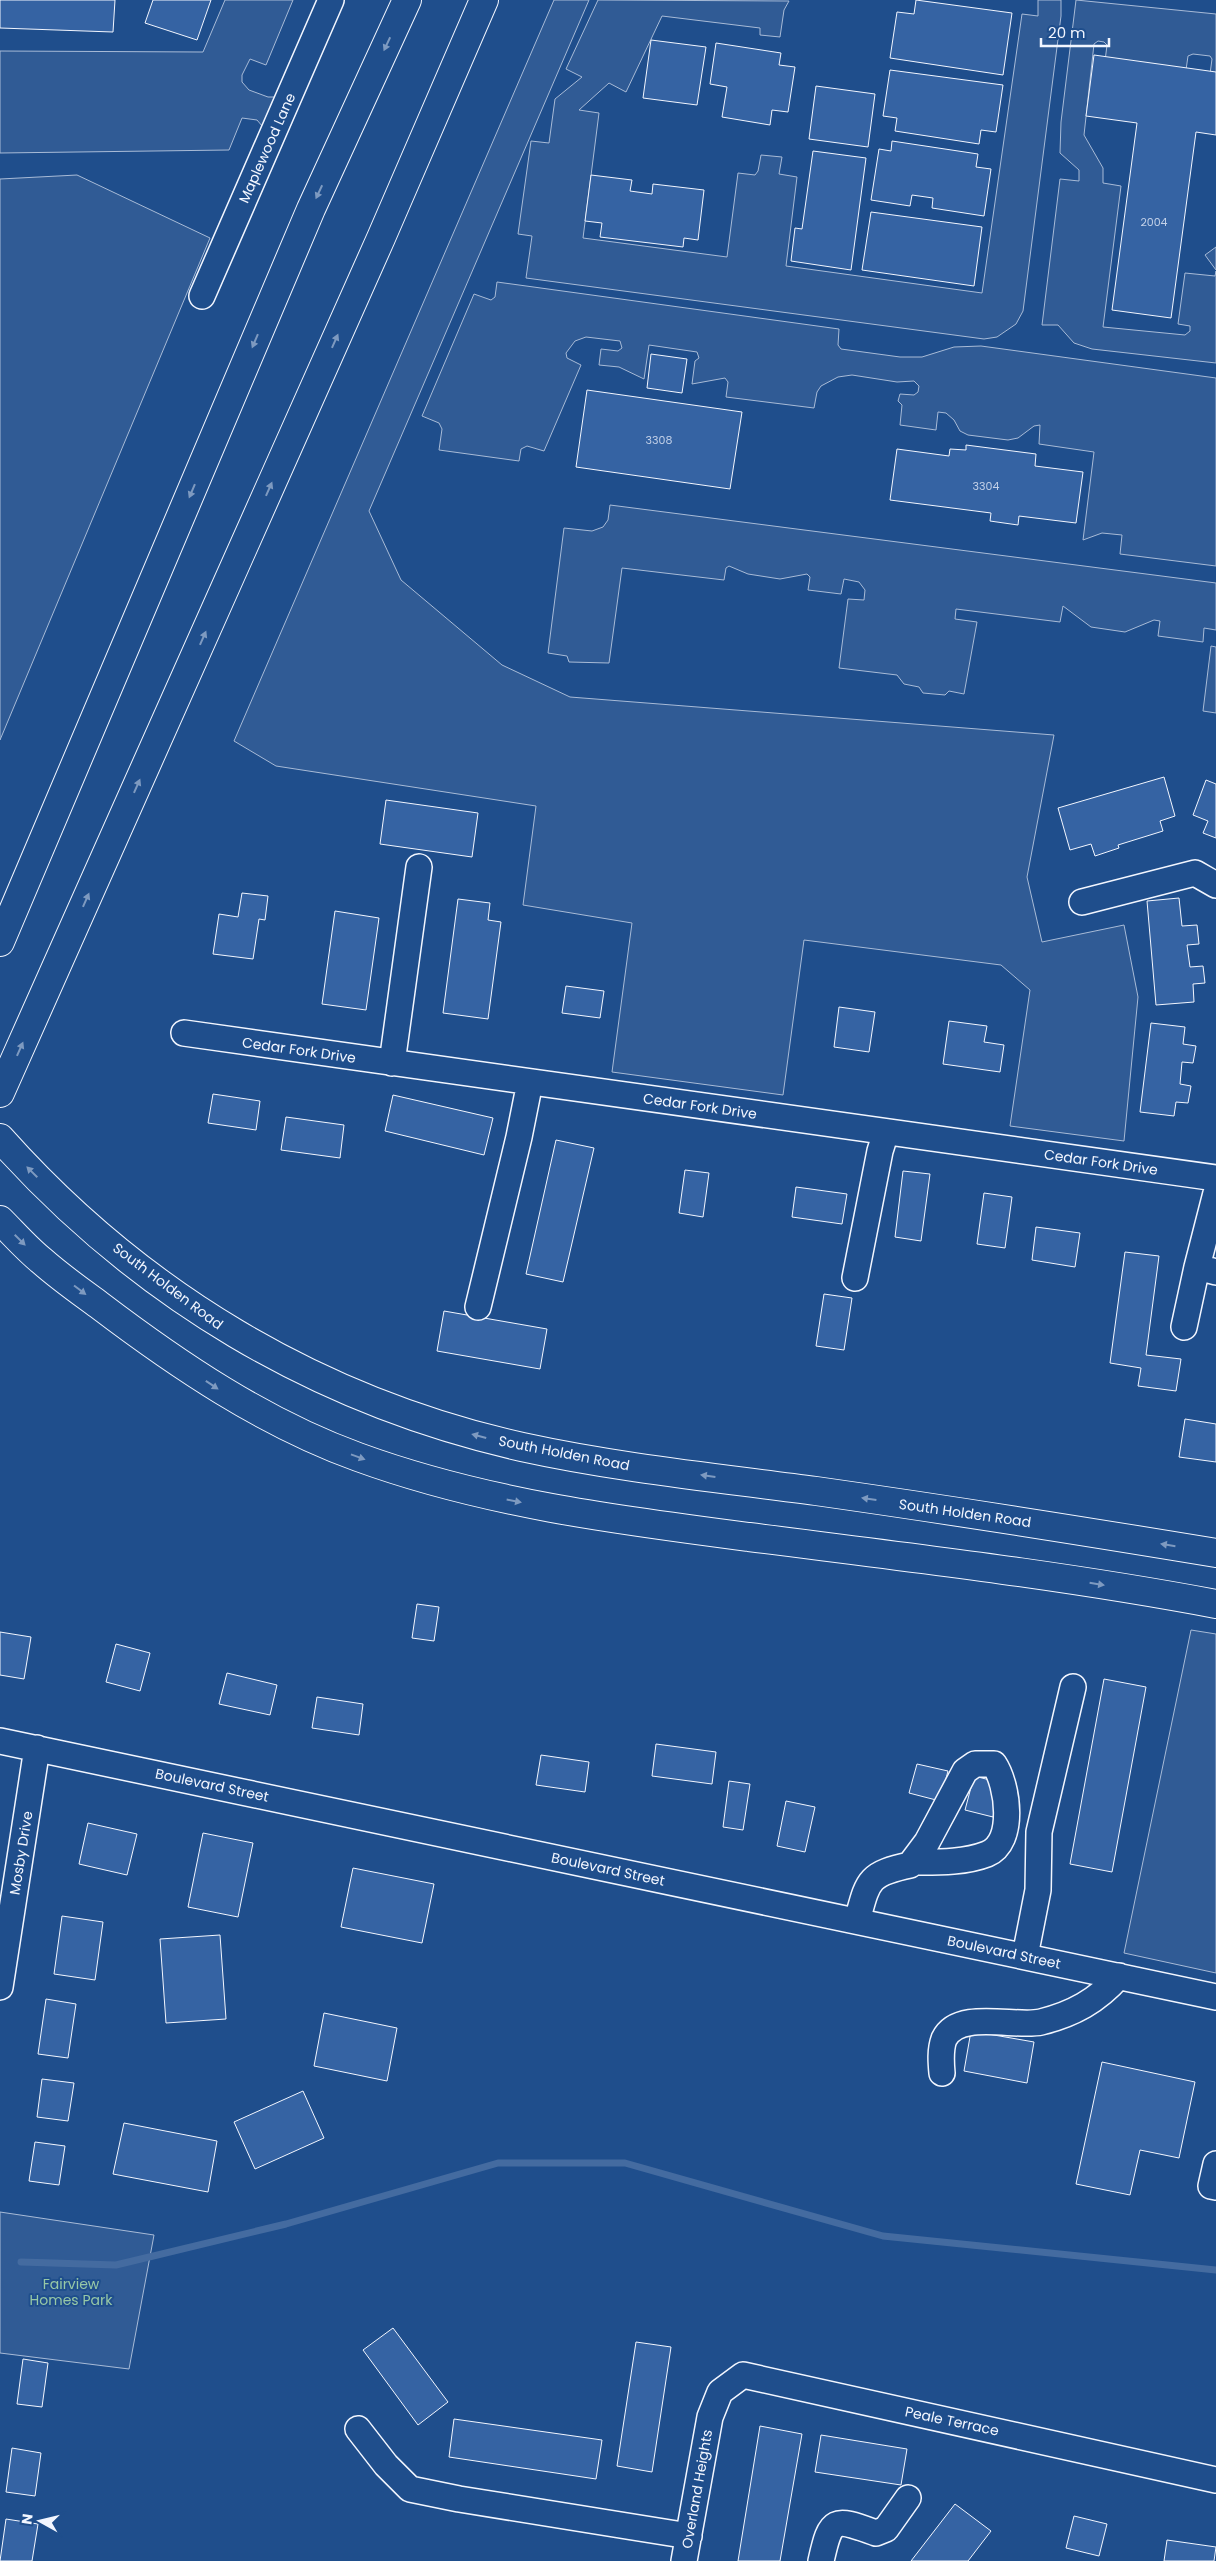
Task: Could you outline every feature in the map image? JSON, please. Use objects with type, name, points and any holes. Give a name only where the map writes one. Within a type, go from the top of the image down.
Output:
[{"type":"main road","points":[[0,942],[311,209],[407,0]]},
{"type":"main road","points":[[0,1093],[484,0]]},
{"type":"main road","points":[[470,32],[489,0]]},
{"type":"main road","name":"South Holden Road","points":[[0,1138],[66,1205],[137,1266],[226,1329],[287,1364],[342,1390],[456,1430],[575,1458],[987,1515],[1216,1553]]},
{"type":"main road","points":[[0,1220],[41,1261],[134,1332],[218,1389],[301,1432],[356,1456],[429,1480],[498,1498],[618,1520],[1048,1576],[1216,1604]]},
{"type":"street","name":"Maplewood Lane","points":[[202,296],[331,0]]},
{"type":"street","points":[[392,1062],[419,867]]},
{"type":"street","points":[[1082,902],[1195,873],[1216,885]]},
{"type":"street","name":"Cedar Fork Drive","points":[[184,1033],[1216,1178]]},
{"type":"street","points":[[478,1307],[519,1137],[530,1082]]},
{"type":"street","points":[[855,1278],[878,1160],[886,1132]]},
{"type":"street","points":[[1184,1327],[1207,1270],[1216,1193]]},
{"type":"street","points":[[1025,1956],[1038,1890],[1039,1832],[1072,1687]]},
{"type":"street","name":"Boulevard Street","points":[[0,1741],[1216,1997]]},
{"type":"street","name":"Mosby Drive","points":[[0,1987],[37,1748]]},
{"type":"street","points":[[857,1921],[870,1882],[888,1870],[910,1865],[912,1862]]},
{"type":"street","points":[[942,2073],[941,2051],[944,2039],[961,2025],[978,2021],[1040,2022],[1076,2011],[1103,1993],[1118,1976]]},
{"type":"street","points":[[1216,2164],[1211,2186],[1216,2187]]},
{"type":"street","name":"Peale Terrace","points":[[710,2417],[720,2392],[743,2375],[1216,2480]]},
{"type":"street","name":"Overland Heights","points":[[684,2561],[710,2417]]},
{"type":"street","points":[[358,2429],[386,2465],[410,2489],[459,2499],[689,2536]]},
{"type":"street","points":[[821,2561],[828,2532],[836,2525],[848,2523],[876,2533],[886,2528],[908,2498]]},
{"type":"shaded area","points":[[225,0],[293,0],[266,65],[250,59],[242,75],[242,82],[249,90],[268,97],[277,97],[263,127],[257,120],[242,118],[229,150],[0,153],[0,51],[203,52]]},
{"type":"shaded area","points":[[554,0],[589,0],[369,511],[401,580],[502,665],[570,697],[1054,735],[1027,877],[1042,942],[1124,925],[1138,997],[1124,1141],[1010,1126],[1030,990],[1001,965],[804,940],[783,1095],[612,1072],[632,923],[523,905],[536,806],[276,766],[234,741]]},
{"type":"shaded area","points":[[598,0],[789,1],[784,10],[780,37],[760,35],[760,28],[662,16],[626,92],[609,83],[579,110],[599,113],[583,238],[727,257],[738,173],[755,175],[758,171],[761,155],[782,157],[779,174],[797,177],[786,266],[982,293],[1022,14],[1038,16],[1038,0],[1061,0],[1061,16],[1023,311],[1016,324],[997,337],[984,339],[526,278],[532,236],[518,234],[531,141],[549,143],[555,99],[582,77],[566,69]]},
{"type":"shaded area","points":[[1076,0],[1216,14],[1216,75],[1210,74],[1212,59],[1210,56],[1193,54],[1188,56],[1186,70],[1105,61],[1107,45],[1104,42],[1098,41],[1094,44],[1084,135],[1103,168],[1103,183],[1121,186],[1103,327],[1185,335],[1190,331],[1190,326],[1178,324],[1185,273],[1215,276],[1216,271],[1216,363],[1092,349],[1074,343],[1058,325],[1042,325],[1060,179],[1079,181],[1079,170],[1060,153],[1061,122]]},
{"type":"shaded area","points":[[77,175],[210,238],[0,740],[0,179]]},
{"type":"shaded area","points":[[1216,247],[1216,270],[1205,255]]},
{"type":"shaded area","points":[[497,282],[839,329],[838,345],[841,349],[900,357],[922,357],[954,347],[981,346],[1216,378],[1216,566],[1120,554],[1122,535],[1102,533],[1083,540],[1094,452],[1039,444],[1040,425],[1034,426],[1018,438],[1008,440],[968,435],[960,431],[954,420],[946,413],[938,412],[936,430],[900,425],[902,405],[898,401],[900,394],[914,395],[918,392],[919,386],[914,381],[897,382],[852,375],[838,377],[821,386],[817,392],[814,408],[726,397],[728,382],[725,378],[692,384],[695,361],[699,358],[697,352],[649,345],[644,379],[619,367],[599,365],[601,349],[618,351],[622,348],[620,341],[586,337],[575,341],[566,353],[567,358],[581,365],[544,451],[527,446],[521,449],[519,461],[439,450],[442,429],[439,423],[422,416],[474,294],[491,300],[495,297]]},
{"type":"shaded area","points":[[610,505],[1216,583],[1216,630],[1204,628],[1203,642],[1158,636],[1160,621],[1154,620],[1125,632],[1091,627],[1063,606],[1060,622],[956,609],[955,619],[977,622],[964,694],[949,691],[945,695],[923,693],[919,687],[904,684],[897,675],[839,668],[848,599],[864,600],[865,590],[859,582],[844,579],[841,594],[808,590],[810,577],[807,574],[780,579],[748,574],[729,566],[726,568],[724,580],[622,568],[609,663],[569,662],[567,656],[548,653],[564,528],[592,531],[603,527],[608,520]]},
{"type":"shaded area","points":[[1211,646],[1216,647],[1216,713],[1203,711]]},
{"type":"shaded area","points":[[1191,1630],[1216,1634],[1216,1973],[1124,1953]]},
{"type":"shaded area","name":"Fairview Homes Park","points":[[0,2212],[154,2235],[129,2369],[0,2353]]},
{"type":"building","points":[[0,0],[115,0],[113,32],[0,28]]},
{"type":"building","points":[[153,0],[211,0],[197,40],[145,23]]},
{"type":"building","points":[[916,0],[1012,13],[1003,75],[890,58],[897,12],[914,14]]},
{"type":"building","points":[[651,40],[706,47],[697,105],[643,98]]},
{"type":"building","points":[[716,43],[781,53],[779,65],[795,67],[788,112],[772,110],[770,125],[722,117],[727,87],[710,84]]},
{"type":"building","points":[[1094,55],[1216,72],[1216,135],[1196,132],[1171,318],[1112,310],[1137,123],[1086,116]]},
{"type":"building","points":[[890,70],[1003,85],[996,132],[981,130],[979,144],[895,131],[897,118],[883,116]]},
{"type":"building","points":[[816,86],[875,94],[868,147],[809,139]]},
{"type":"building","points":[[892,141],[978,154],[976,167],[991,169],[984,216],[932,208],[933,198],[912,195],[910,206],[871,200],[879,149],[891,151]]},
{"type":"building","points":[[813,151],[866,158],[851,270],[791,261],[795,228],[802,229]]},
{"type":"building","points":[[591,175],[632,180],[630,191],[652,194],[653,184],[704,190],[698,240],[684,238],[683,247],[600,237],[602,223],[585,221]]},
{"type":"building","points":[[871,212],[982,227],[974,286],[862,270]]},
{"type":"building","points":[[651,354],[687,359],[682,393],[647,388]]},
{"type":"building","points":[[587,390],[742,412],[730,489],[576,467]]},
{"type":"building","points":[[966,445],[1036,454],[1035,466],[1083,472],[1076,523],[1019,516],[1018,525],[990,521],[991,513],[890,500],[897,449],[949,456],[950,449],[966,450]]},
{"type":"building","points":[[1164,777],[1175,816],[1160,821],[1163,831],[1118,845],[1119,848],[1095,856],[1091,844],[1070,850],[1058,808]]},
{"type":"building","points":[[1206,780],[1216,784],[1216,838],[1203,833],[1208,821],[1193,815]]},
{"type":"building","points":[[386,800],[478,813],[472,857],[380,844]]},
{"type":"building","points":[[242,893],[268,896],[265,920],[259,919],[253,959],[213,954],[219,914],[238,917]]},
{"type":"building","points":[[1179,898],[1182,926],[1197,925],[1199,944],[1187,945],[1190,967],[1203,966],[1205,983],[1193,984],[1194,1002],[1156,1005],[1147,901]]},
{"type":"building","points":[[458,899],[490,903],[488,920],[501,922],[488,1019],[443,1013]]},
{"type":"building","points":[[335,911],[379,918],[366,1010],[322,1004]]},
{"type":"building","points":[[566,986],[604,991],[600,1018],[562,1013]]},
{"type":"building","points":[[839,1007],[875,1012],[869,1052],[834,1047]]},
{"type":"building","points":[[949,1021],[987,1026],[984,1042],[1004,1045],[1000,1072],[943,1064]]},
{"type":"building","points":[[1151,1023],[1185,1027],[1183,1044],[1196,1046],[1193,1063],[1182,1062],[1180,1084],[1191,1086],[1188,1103],[1176,1102],[1174,1116],[1140,1112]]},
{"type":"building","points":[[213,1094],[260,1101],[256,1130],[208,1123]]},
{"type":"building","points":[[393,1095],[493,1118],[484,1155],[385,1131]]},
{"type":"building","points":[[286,1117],[344,1125],[340,1158],[281,1150]]},
{"type":"building","points":[[556,1140],[594,1148],[563,1282],[526,1274]]},
{"type":"building","points":[[685,1170],[709,1173],[703,1217],[679,1213]]},
{"type":"building","points":[[903,1171],[930,1174],[921,1241],[895,1237]]},
{"type":"building","points":[[796,1187],[847,1194],[842,1224],[792,1217]]},
{"type":"building","points":[[984,1193],[1012,1197],[1005,1248],[977,1244]]},
{"type":"building","points":[[1036,1227],[1080,1233],[1075,1267],[1032,1260]]},
{"type":"building","points":[[1125,1252],[1159,1256],[1146,1355],[1181,1359],[1176,1391],[1138,1386],[1141,1368],[1110,1363]]},
{"type":"building","points":[[824,1294],[852,1298],[844,1350],[816,1346]]},
{"type":"building","points":[[444,1311],[547,1329],[540,1369],[437,1351]]},
{"type":"building","points":[[1185,1419],[1216,1424],[1216,1462],[1179,1457]]},
{"type":"building","points":[[417,1604],[439,1607],[434,1641],[412,1638]]},
{"type":"building","points":[[0,1632],[31,1637],[24,1679],[0,1675]]},
{"type":"building","points":[[116,1644],[150,1653],[140,1691],[106,1682]]},
{"type":"building","points":[[227,1673],[277,1685],[270,1715],[219,1704]]},
{"type":"building","points":[[1104,1679],[1146,1687],[1112,1872],[1070,1864]]},
{"type":"building","points":[[317,1697],[363,1704],[359,1735],[312,1728]]},
{"type":"building","points":[[656,1744],[716,1752],[712,1784],[652,1776]]},
{"type":"building","points":[[541,1755],[589,1762],[585,1792],[536,1785]]},
{"type":"building","points":[[917,1764],[948,1771],[940,1801],[909,1793]]},
{"type":"building","points":[[974,1776],[1002,1783],[993,1817],[965,1810]]},
{"type":"building","points":[[729,1781],[750,1784],[743,1830],[723,1827]]},
{"type":"building","points":[[786,1801],[815,1807],[805,1852],[777,1846]]},
{"type":"building","points":[[88,1823],[137,1834],[127,1875],[79,1864]]},
{"type":"building","points":[[203,1833],[253,1843],[238,1917],[188,1907]]},
{"type":"building","points":[[353,1868],[434,1884],[422,1943],[341,1927]]},
{"type":"building","points":[[62,1916],[103,1922],[95,1980],[54,1974]]},
{"type":"building","points":[[220,1935],[226,2019],[166,2023],[160,1939]]},
{"type":"building","points":[[46,1999],[76,2004],[68,2058],[38,2054]]},
{"type":"building","points":[[324,2013],[397,2028],[387,2081],[314,2066]]},
{"type":"building","points":[[971,2031],[1034,2042],[1027,2083],[964,2071]]},
{"type":"building","points":[[1102,2062],[1195,2082],[1179,2158],[1140,2150],[1130,2195],[1076,2184]]},
{"type":"building","points":[[42,2079],[74,2083],[68,2121],[37,2117]]},
{"type":"building","points":[[303,2091],[324,2138],[255,2169],[234,2122]]},
{"type":"building","points":[[124,2123],[217,2141],[208,2192],[113,2174]]},
{"type":"building","points":[[35,2142],[65,2146],[59,2185],[29,2181]]},
{"type":"building","points":[[393,2328],[448,2402],[418,2425],[363,2350]]},
{"type":"building","points":[[636,2342],[671,2347],[652,2472],[617,2466]]},
{"type":"building","points":[[23,2359],[48,2363],[42,2407],[17,2404]]},
{"type":"building","points":[[454,2419],[602,2440],[596,2479],[449,2457]]},
{"type":"building","points":[[760,2426],[802,2434],[780,2561],[738,2561]]},
{"type":"building","points":[[821,2435],[907,2449],[901,2485],[815,2472]]},
{"type":"building","points":[[12,2448],[41,2453],[35,2496],[6,2492]]},
{"type":"building","points":[[955,2504],[991,2531],[968,2561],[911,2561]]},
{"type":"building","points":[[1074,2516],[1107,2524],[1099,2556],[1066,2548]]},
{"type":"building","points":[[6,2519],[38,2524],[32,2561],[0,2561]]},
{"type":"building","points":[[1167,2540],[1216,2547],[1214,2561],[1164,2561]]},
{"type":"waterway","points":[[21,2262],[116,2265],[286,2224],[498,2163],[625,2163],[883,2236],[1216,2270]]}]
